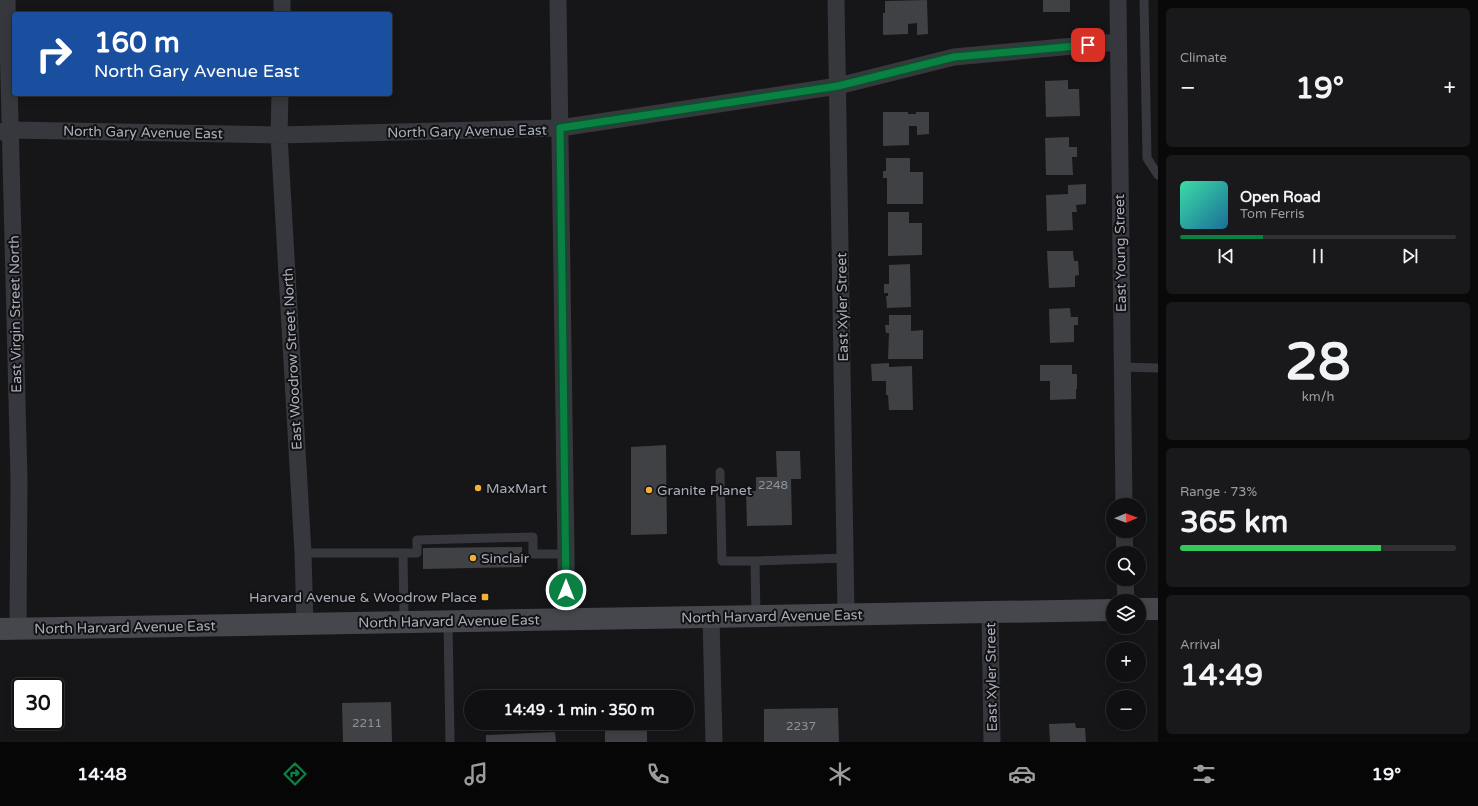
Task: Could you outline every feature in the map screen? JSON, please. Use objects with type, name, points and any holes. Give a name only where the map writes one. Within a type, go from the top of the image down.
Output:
[{"type":"main road","points":[[1146,609],[1158,609]]},
{"type":"main road","name":"North Harvard Avenue East","points":[[9,629],[1106,610]]},
{"type":"street","name":"East Virgin Street North","points":[[7,0],[6,131],[19,480],[9,629]]},
{"type":"street","points":[[282,0],[282,12]]},
{"type":"street","points":[[558,0],[566,619]]},
{"type":"street","name":"East Xyler Street","points":[[836,0],[846,614]]},
{"type":"street","name":"East Young Street","points":[[1118,0],[1124,498]]},
{"type":"street","name":"North Gary Avenue East","points":[[6,131],[279,135],[560,128],[838,86],[954,57],[1118,42]]},
{"type":"street","name":"East Woodrow Street North","points":[[280,96],[279,135],[303,553],[305,624]]},
{"type":"street","name":"East Xyler Street","points":[[990,612],[992,742]]},
{"type":"street","points":[[711,617],[714,742]]},
{"type":"lane","points":[[1144,0],[1147,158],[1158,176]]},
{"type":"lane","points":[[1122,367],[1158,368]]},
{"type":"lane","points":[[720,472],[722,561],[846,558]]},
{"type":"lane","points":[[303,553],[417,553],[417,540],[533,538],[533,554],[566,554]]},
{"type":"lane","points":[[403,553],[404,622]]},
{"type":"lane","points":[[755,561],[756,616]]},
{"type":"lane","points":[[448,621],[450,742]]},
{"type":"building","points":[[927,0],[928,34],[917,35],[917,23],[908,24],[908,34],[883,35],[883,13],[885,13],[885,1]]},
{"type":"building","points":[[1043,0],[1070,0],[1070,12],[1043,12]]},
{"type":"building","points":[[1068,80],[1068,89],[1079,89],[1080,116],[1046,117],[1045,81]]},
{"type":"building","points":[[883,112],[908,112],[908,114],[916,114],[916,112],[929,112],[929,134],[917,135],[917,126],[909,126],[909,145],[883,146]]},
{"type":"building","points":[[1069,137],[1069,147],[1077,147],[1077,157],[1072,157],[1073,175],[1046,175],[1045,138]]},
{"type":"building","points":[[886,158],[910,158],[910,172],[923,172],[923,204],[887,204],[887,178],[883,178],[883,171],[886,171]]},
{"type":"building","points":[[1086,184],[1086,204],[1076,205],[1077,212],[1072,212],[1073,230],[1047,231],[1046,195],[1068,194],[1068,185]]},
{"type":"building","points":[[888,212],[909,212],[909,223],[922,223],[922,255],[888,256]]},
{"type":"building","points":[[1047,251],[1073,251],[1074,261],[1078,261],[1079,275],[1075,276],[1075,287],[1049,288]]},
{"type":"building","points":[[910,264],[911,307],[887,308],[886,296],[888,296],[888,293],[884,293],[884,284],[889,284],[889,265]]},
{"type":"building","points":[[1070,308],[1071,317],[1078,317],[1078,325],[1074,325],[1074,342],[1050,343],[1049,309]]},
{"type":"building","points":[[889,315],[911,315],[911,331],[923,330],[923,359],[888,359],[889,333],[886,333],[885,325],[889,325]]},
{"type":"building","points":[[889,363],[889,367],[912,366],[913,410],[889,410],[888,395],[886,395],[886,381],[872,381],[871,364]]},
{"type":"building","points":[[1040,365],[1072,365],[1072,374],[1077,374],[1076,399],[1050,400],[1050,381],[1040,381]]},
{"type":"building","name":"Granite Planet","points":[[666,445],[667,534],[631,535],[631,447]]},
{"type":"building","points":[[776,451],[800,451],[801,479],[791,479],[792,525],[747,526],[746,491],[756,491],[756,477],[777,477]]},
{"type":"building","name":"Sinclair","points":[[522,547],[522,567],[423,569],[423,548]]},
{"type":"building","points":[[391,702],[392,742],[343,742],[342,703]]},
{"type":"building","points":[[838,708],[839,742],[764,742],[764,709]]},
{"type":"building","points":[[1075,723],[1076,728],[1085,728],[1086,742],[1050,742],[1049,724]]},
{"type":"building","points":[[605,730],[647,730],[647,742],[605,742]]},
{"type":"building","points":[[555,732],[556,742],[486,742],[486,735]]},
{"type":"place","name":"MaxMart","points":[[478,488]]},
{"type":"place","name":"Granite Planet","points":[[649,490]]},
{"type":"place","name":"Sinclair","points":[[473,558]]},
{"type":"place","name":"Harvard Avenue & Woodrow Place","points":[[485,597]]},
{"type":"route","points":[[566,590],[560,128],[838,86],[954,57],[1088,45]]}]
